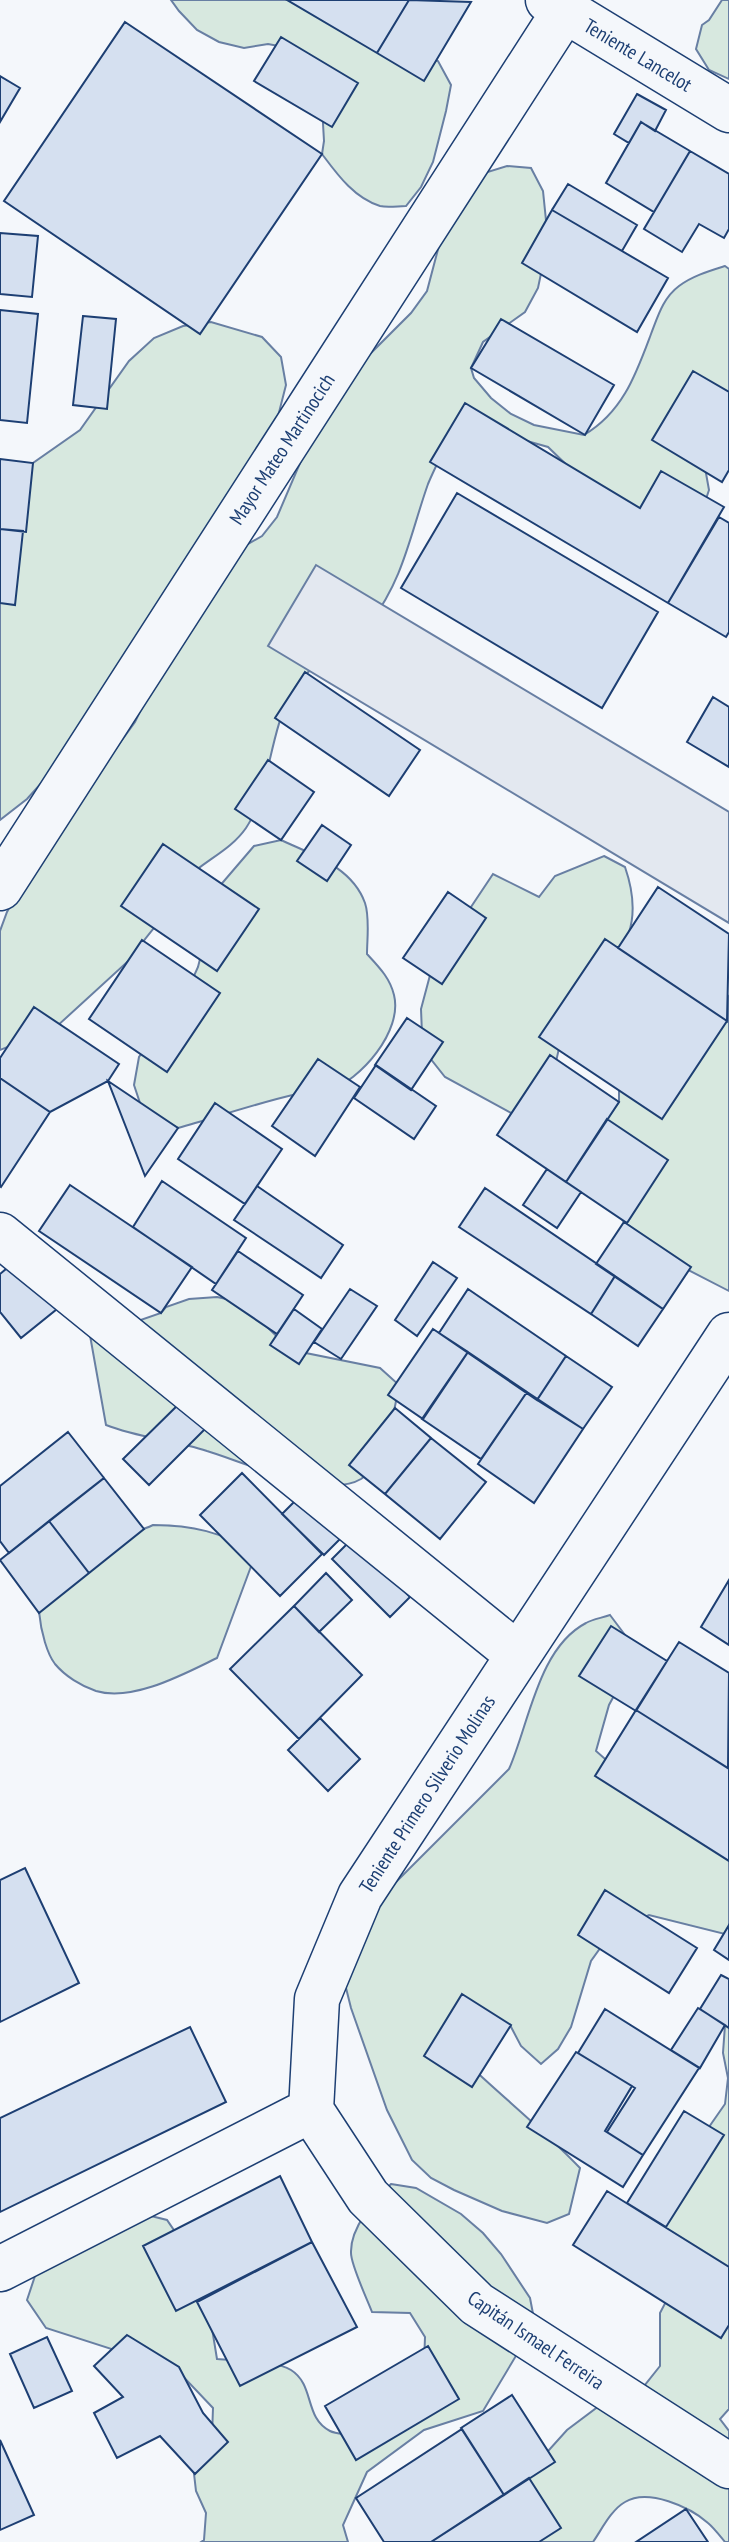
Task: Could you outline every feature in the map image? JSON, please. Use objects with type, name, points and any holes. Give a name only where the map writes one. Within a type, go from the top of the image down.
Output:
[{"type":"street","name":"Teniente Lancelot","points":[[556,5],[729,110]]},
{"type":"street","name":"Mayor Mateo Martinocich","points":[[0,888],[556,5]]},
{"type":"street","points":[[0,1235],[518,1655]]},
{"type":"street","name":"Teniente Primero Silverio Molinas","points":[[311,2110],[317,1999],[360,1896],[729,1335]]},
{"type":"street","points":[[0,2269],[311,2110]]},
{"type":"street","name":"Capitán Ismael Ferreira","points":[[311,2110],[368,2197],[477,2304],[729,2466]]},
{"type":"shaded area","points":[[171,0],[323,0],[365,42],[438,61],[451,85],[446,111],[433,162],[421,187],[406,206],[380,206],[362,197],[322,154],[321,89],[289,48],[268,44],[244,48],[219,42],[197,30]]},
{"type":"shaded area","points":[[722,0],[729,0],[729,79],[709,70],[696,49],[702,25]]},
{"type":"shaded area","points":[[507,166],[531,168],[543,191],[548,240],[538,288],[525,312],[483,342],[471,368],[474,378],[491,398],[511,414],[534,425],[584,435],[597,426],[626,391],[669,296],[695,277],[725,266],[729,269],[729,403],[700,440],[709,490],[701,514],[678,519],[604,501],[548,447],[527,441],[451,434],[428,484],[399,573],[382,606],[362,632],[311,670],[293,691],[279,724],[260,797],[246,828],[233,843],[186,879],[136,954],[55,1028],[0,1050],[0,931],[7,912],[32,864],[135,722],[146,699],[63,759],[27,799],[0,820],[0,549],[18,482],[33,463],[80,430],[129,361],[154,338],[183,326],[211,322],[262,337],[281,357],[286,385],[274,432],[262,454],[226,496],[209,527],[241,548],[262,536],[277,517],[309,442],[354,370],[411,313],[427,291],[441,238],[481,174]]},
{"type":"shaded area","points":[[316,565],[729,812],[729,923],[268,646]]},
{"type":"shaded area","points":[[281,840],[341,871],[359,891],[367,915],[367,954],[387,978],[394,995],[392,1024],[377,1052],[341,1085],[328,1091],[301,1093],[178,1128],[142,1109],[134,1085],[139,1057],[185,996],[198,967],[218,888],[254,846]]},
{"type":"shaded area","points":[[604,856],[625,867],[632,895],[632,918],[627,937],[566,1027],[549,1080],[513,1114],[445,1077],[430,1058],[422,1034],[421,1009],[433,964],[493,874],[539,897],[555,876]]},
{"type":"shaded area","points":[[729,996],[729,1291],[663,1257],[646,1238],[624,1222],[605,1197],[607,1119],[619,1102],[619,1087],[704,1029]]},
{"type":"shaded area","points":[[217,1297],[241,1302],[291,1350],[380,1368],[399,1385],[383,1450],[370,1472],[346,1484],[307,1482],[195,1447],[106,1425],[86,1313],[135,1322],[189,1299]]},
{"type":"shaded area","points":[[153,1525],[206,1531],[256,1553],[217,1658],[142,1690],[126,1693],[96,1691],[68,1676],[50,1655],[39,1612],[38,1596],[44,1569],[50,1560],[73,1547]]},
{"type":"shaded area","points":[[610,1615],[625,1635],[621,1683],[609,1705],[596,1751],[673,1819],[729,1814],[729,1935],[649,1915],[628,1925],[606,1940],[591,1961],[571,2027],[558,2049],[541,2064],[521,2046],[510,2025],[469,2065],[580,2168],[569,2214],[547,2223],[502,2211],[454,2190],[431,2178],[412,2160],[387,2110],[343,1976],[360,1918],[509,1769],[537,1688],[557,1650],[586,1623]]},
{"type":"shaded area","points":[[729,2022],[729,2287],[698,2270],[666,2227],[677,2173],[725,2104],[728,2078],[723,2053],[725,2025]]},
{"type":"shaded area","points":[[391,2184],[416,2188],[461,2214],[483,2233],[530,2298],[535,2324],[483,2411],[424,2430],[367,2472],[343,2525],[348,2542],[201,2542],[204,2540],[206,2513],[196,2491],[193,2465],[212,2436],[213,2408],[177,2370],[46,2328],[27,2300],[35,2276],[49,2253],[143,2214],[167,2220],[182,2242],[195,2293],[210,2316],[217,2359],[266,2363],[291,2370],[304,2384],[316,2418],[322,2425],[332,2432],[354,2436],[424,2364],[425,2337],[410,2313],[372,2312],[351,2253],[359,2224]]},
{"type":"shaded area","points":[[672,2290],[729,2300],[729,2409],[720,2419],[729,2431],[729,2542],[725,2542],[710,2525],[691,2511],[668,2501],[645,2497],[634,2498],[620,2505],[593,2542],[502,2542],[530,2471],[567,2430],[615,2394],[644,2386],[660,2366],[660,2313]]},
{"type":"building","points":[[287,0],[409,0],[377,53]]},
{"type":"building","points":[[409,0],[471,2],[424,81],[377,53]]},
{"type":"building","points":[[125,22],[322,154],[200,334],[4,201]]},
{"type":"building","points":[[281,37],[358,83],[332,127],[254,81]]},
{"type":"building","points":[[0,76],[20,88],[0,122]]},
{"type":"building","points":[[637,94],[666,110],[655,131],[641,122],[629,143],[614,134]]},
{"type":"building","points":[[641,122],[690,151],[654,212],[606,183]]},
{"type":"building","points":[[690,151],[729,174],[729,229],[724,238],[699,224],[682,252],[644,229]]},
{"type":"building","points":[[568,184],[637,225],[622,251],[552,210]]},
{"type":"building","points":[[552,210],[668,278],[637,332],[522,263]]},
{"type":"building","points":[[0,233],[38,236],[32,297],[0,294]]},
{"type":"building","points":[[0,310],[38,314],[27,423],[0,420]]},
{"type":"building","points":[[83,316],[116,319],[107,409],[73,405]]},
{"type":"building","points":[[501,319],[614,385],[585,435],[471,368]]},
{"type":"building","points":[[693,371],[729,392],[729,470],[722,482],[652,440]]},
{"type":"building","points":[[465,403],[640,508],[661,471],[724,507],[668,603],[430,462]]},
{"type":"building","points":[[0,459],[33,463],[26,532],[0,529]]},
{"type":"building","points":[[457,493],[658,612],[602,708],[401,588]]},
{"type":"building","points":[[719,517],[729,523],[729,632],[726,637],[668,603]]},
{"type":"building","points":[[0,529],[23,531],[15,605],[0,603]]},
{"type":"building","points":[[305,672],[420,750],[389,796],[275,718]]},
{"type":"building","points":[[713,697],[729,707],[729,767],[687,742]]},
{"type":"building","points":[[268,760],[314,792],[281,840],[235,809]]},
{"type":"building","points":[[322,825],[351,845],[327,881],[297,861]]},
{"type":"building","points":[[163,844],[259,909],[217,971],[121,906]]},
{"type":"building","points":[[658,887],[729,934],[727,1021],[618,948]]},
{"type":"building","points":[[448,892],[486,918],[442,984],[403,958]]},
{"type":"building","points":[[605,939],[727,1021],[662,1119],[539,1037]]},
{"type":"building","points":[[142,940],[220,993],[167,1072],[89,1019]]},
{"type":"building","points":[[34,1007],[119,1064],[108,1081],[50,1112],[0,1078],[0,1058]]},
{"type":"building","points":[[407,1018],[443,1042],[411,1090],[375,1065]]},
{"type":"building","points":[[550,1055],[619,1102],[566,1182],[497,1135]]},
{"type":"building","points":[[318,1059],[360,1087],[315,1156],[272,1126]]},
{"type":"building","points":[[376,1065],[436,1106],[414,1139],[354,1098]]},
{"type":"building","points":[[0,1078],[50,1112],[1,1187],[0,1186]]},
{"type":"building","points":[[108,1081],[178,1128],[145,1176]]},
{"type":"building","points":[[215,1103],[282,1149],[245,1204],[178,1159]]},
{"type":"building","points":[[607,1119],[668,1160],[627,1223],[566,1182]]},
{"type":"building","points":[[547,1169],[581,1192],[557,1228],[523,1205]]},
{"type":"building","points":[[162,1181],[246,1238],[216,1284],[133,1227]]},
{"type":"building","points":[[70,1185],[192,1267],[161,1313],[39,1231]]},
{"type":"building","points":[[257,1186],[343,1245],[321,1278],[234,1220]]},
{"type":"building","points":[[485,1188],[615,1276],[591,1314],[459,1227]]},
{"type":"building","points":[[624,1222],[691,1267],[663,1309],[596,1264]]},
{"type":"building","points":[[238,1251],[303,1295],[277,1334],[212,1290]]},
{"type":"building","points":[[18,1259],[57,1309],[21,1338],[0,1312],[0,1274]]},
{"type":"building","points":[[433,1262],[457,1278],[417,1336],[395,1320]]},
{"type":"building","points":[[615,1276],[663,1309],[638,1346],[591,1314]]},
{"type":"building","points":[[350,1289],[377,1306],[341,1359],[314,1342]]},
{"type":"building","points":[[468,1289],[566,1356],[537,1400],[439,1333]]},
{"type":"building","points":[[294,1309],[322,1329],[299,1364],[270,1345]]},
{"type":"building","points":[[433,1329],[468,1352],[423,1419],[388,1395]]},
{"type":"building","points":[[468,1352],[527,1392],[481,1459],[422,1419]]},
{"type":"building","points":[[566,1356],[612,1387],[583,1429],[537,1400]]},
{"type":"building","points":[[527,1392],[583,1429],[534,1503],[478,1464]]},
{"type":"building","points":[[184,1399],[209,1425],[149,1485],[123,1459]]},
{"type":"building","points":[[395,1408],[431,1438],[385,1494],[349,1465]]},
{"type":"building","points":[[68,1432],[104,1478],[9,1553],[0,1541],[0,1486]]},
{"type":"building","points":[[431,1438],[486,1482],[440,1539],[385,1494]]},
{"type":"building","points":[[242,1473],[322,1554],[280,1596],[200,1515]]},
{"type":"building","points":[[104,1478],[144,1529],[89,1573],[49,1521]]},
{"type":"building","points":[[306,1490],[347,1532],[324,1555],[282,1514]]},
{"type":"building","points":[[49,1521],[89,1573],[39,1613],[0,1560]]},
{"type":"building","points":[[353,1538],[410,1597],[390,1617],[332,1559]]},
{"type":"building","points":[[326,1573],[352,1600],[319,1632],[294,1606]]},
{"type":"building","points":[[729,1580],[729,1645],[701,1627]]},
{"type":"building","points":[[294,1606],[362,1675],[299,1739],[230,1669]]},
{"type":"building","points":[[611,1626],[667,1661],[636,1711],[579,1676]]},
{"type":"building","points":[[679,1642],[729,1673],[728,1768],[636,1710]]},
{"type":"building","points":[[636,1710],[729,1769],[729,1861],[595,1776]]},
{"type":"building","points":[[320,1718],[360,1759],[328,1791],[288,1750]]},
{"type":"building","points":[[25,1868],[79,1983],[0,2022],[0,1880]]},
{"type":"building","points":[[605,1890],[697,1948],[669,1993],[578,1935]]},
{"type":"building","points":[[729,1925],[729,1960],[714,1950]]},
{"type":"building","points":[[721,1975],[729,1979],[729,2028],[700,2009]]},
{"type":"building","points":[[462,1994],[511,2025],[472,2087],[424,2056]]},
{"type":"building","points":[[698,2008],[725,2025],[700,2068],[671,2050]]},
{"type":"building","points":[[605,2009],[699,2068],[643,2155],[607,2132],[635,2088],[578,2053]]},
{"type":"building","points":[[190,2027],[226,2102],[0,2212],[0,2118]]},
{"type":"building","points":[[576,2052],[632,2086],[605,2131],[643,2155],[623,2187],[527,2127]]},
{"type":"building","points":[[684,2111],[724,2135],[666,2227],[627,2203]]},
{"type":"building","points":[[280,2176],[312,2242],[176,2311],[143,2246]]},
{"type":"building","points":[[607,2191],[729,2267],[729,2325],[721,2338],[573,2245]]},
{"type":"building","points":[[312,2242],[357,2327],[240,2386],[197,2302]]},
{"type":"building","points":[[127,2335],[179,2367],[203,2413],[228,2442],[195,2474],[160,2436],[117,2458],[94,2413],[123,2397],[94,2366]]},
{"type":"building","points":[[47,2337],[72,2391],[34,2408],[10,2354]]},
{"type":"building","points":[[428,2346],[459,2399],[356,2460],[325,2406]]},
{"type":"building","points":[[512,2395],[555,2462],[504,2495],[461,2428]]},
{"type":"building","points":[[462,2429],[504,2495],[431,2542],[384,2542],[356,2498]]},
{"type":"building","points":[[0,2440],[34,2515],[0,2530]]},
{"type":"building","points":[[529,2478],[561,2528],[539,2542],[431,2542]]},
{"type":"building","points":[[686,2509],[708,2542],[636,2542]]}]
